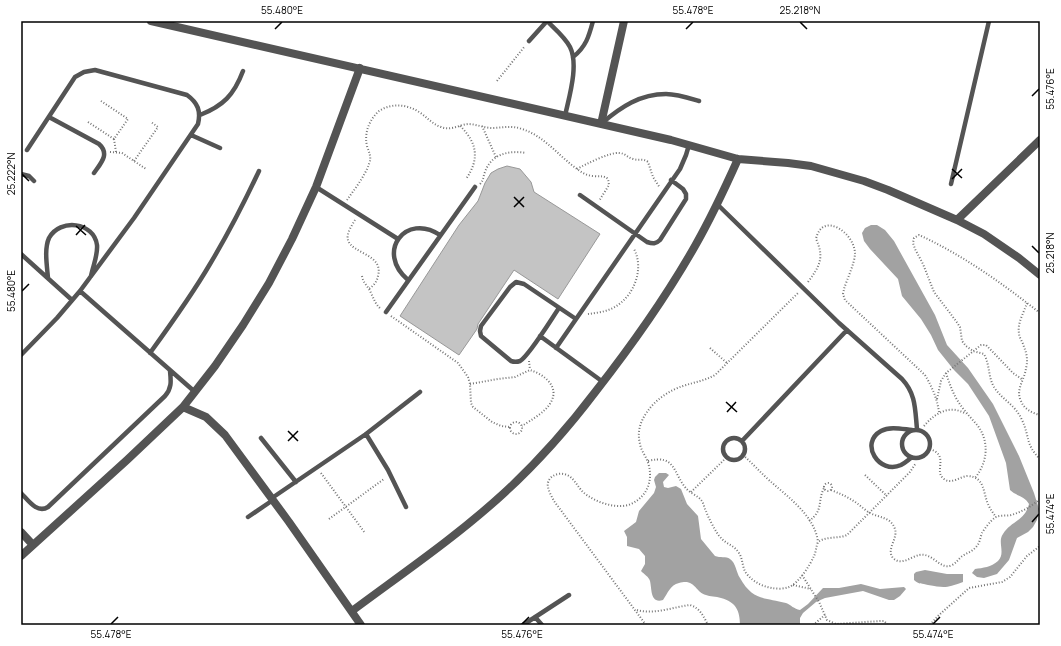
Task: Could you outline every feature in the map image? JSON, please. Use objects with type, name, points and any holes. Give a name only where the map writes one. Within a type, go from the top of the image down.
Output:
[{"type":"street","points":[[151,21],[601,124],[689,145],[738,159],[811,166],[839,173],[888,190],[957,220],[984,234],[1019,258],[1040,275]]},
{"type":"street","points":[[601,124],[624,21]]},
{"type":"street","points":[[21,556],[183,407],[215,366],[243,326],[269,283],[292,239],[316,187],[360,68]]},
{"type":"street","points":[[957,220],[1040,140]]},
{"type":"street","points":[[352,611],[466,526],[537,462],[569,426],[625,354],[662,300],[696,245],[738,159]]},
{"type":"street","points":[[183,407],[206,418],[225,435],[361,625]]},
{"type":"street","points":[[21,532],[33,545]]},
{"type":"lane","points":[[529,41],[547,21],[565,40],[570,48],[574,68],[565,116]]},
{"type":"lane","points":[[573,57],[584,46],[588,39],[593,21]]},
{"type":"lane","points":[[951,184],[989,21]]},
{"type":"lane","points":[[21,355],[80,291],[134,218],[191,135],[198,124],[200,116],[194,100],[187,95],[95,70],[84,72],[75,78],[27,150]]},
{"type":"lane","points":[[200,116],[212,110],[227,99],[238,84],[243,72]]},
{"type":"lane","points":[[601,124],[621,108],[645,97],[666,94],[682,96],[699,102]]},
{"type":"lane","points":[[49,118],[99,144],[103,148],[105,153],[104,158],[94,173]]},
{"type":"lane","points":[[191,135],[220,148]]},
{"type":"lane","points":[[556,348],[684,162],[689,145]]},
{"type":"lane","points":[[150,353],[181,310],[210,265],[236,219],[259,171]]},
{"type":"lane","points":[[21,174],[29,176],[34,181]]},
{"type":"lane","points":[[580,195],[652,244],[657,243],[660,240],[686,199],[686,194],[683,189],[671,180]]},
{"type":"lane","points":[[316,187],[398,239]]},
{"type":"lane","points":[[386,312],[474,187]]},
{"type":"lane","points":[[717,204],[847,330],[895,372],[909,387],[913,396],[916,430]]},
{"type":"lane","points":[[48,278],[47,246],[50,237],[59,228],[71,224],[88,230],[93,236],[97,245],[90,277]]},
{"type":"lane","points":[[408,280],[401,274],[394,260],[395,246],[398,239],[411,229],[418,228],[433,230],[440,235]]},
{"type":"lane","points":[[21,254],[72,300]]},
{"type":"lane","points":[[559,308],[540,336],[519,361],[515,362],[507,359],[484,339],[480,331],[481,326],[510,287],[516,282],[524,284],[559,308],[577,317]]},
{"type":"lane","points":[[80,291],[194,392]]},
{"type":"lane","points":[[742,442],[847,330]]},
{"type":"lane","points":[[540,336],[603,382]]},
{"type":"lane","points":[[21,492],[36,508],[44,509],[48,507],[165,396],[170,390],[170,371]]},
{"type":"lane","points":[[248,517],[366,434],[420,392]]},
{"type":"lane","points":[[889,429],[916,430],[926,433],[929,437],[930,449],[927,454],[918,458],[911,458],[901,465],[894,467],[880,463],[875,458],[872,451],[872,443],[875,436],[881,431],[889,429]]},
{"type":"lane","points":[[911,458],[903,450],[901,444],[906,433],[916,430]]},
{"type":"lane","points":[[366,434],[391,474],[406,506]]},
{"type":"lane","points":[[261,438],[296,482]]},
{"type":"lane","points":[[736,438],[742,442],[745,448],[743,455],[737,459],[730,459],[727,457],[723,448],[726,441],[736,438]]},
{"type":"lane","points":[[523,625],[568,595]]},
{"type":"lane","points":[[535,617],[542,625]]},
{"type":"path","points":[[497,81],[529,41]]},
{"type":"path","points":[[101,101],[128,119],[114,139],[116,152]]},
{"type":"path","points":[[345,205],[370,164],[370,154],[366,138],[370,122],[381,110],[397,105],[405,106],[420,112],[426,118],[442,128],[450,128],[467,124],[492,128],[521,128],[535,134],[585,174],[603,176],[608,179],[609,182],[606,191],[594,205]]},
{"type":"path","points":[[88,122],[114,139]]},
{"type":"path","points":[[134,161],[158,127],[151,122]]},
{"type":"path","points":[[460,126],[466,132],[474,147],[474,164],[466,178]]},
{"type":"path","points":[[482,126],[496,157]]},
{"type":"path","points":[[474,187],[482,182],[489,164],[496,157],[516,151],[526,153]]},
{"type":"path","points":[[105,153],[122,153],[146,169]]},
{"type":"path","points":[[577,169],[592,161],[614,153],[620,153],[634,159],[642,159],[648,162],[653,177],[663,192]]},
{"type":"path","points":[[358,213],[347,239],[350,245],[370,257],[378,268],[378,276],[369,289]]},
{"type":"path","points":[[646,625],[554,501],[548,487],[550,479],[559,473],[570,476],[584,492],[606,504],[632,504],[645,493],[650,484],[650,479],[648,461],[640,445],[638,433],[641,421],[648,411],[664,396],[683,386],[708,379],[714,375],[803,288],[820,262],[821,254],[816,239],[817,232],[822,227],[837,227],[850,237],[853,244],[855,255],[844,289],[843,294],[845,300],[925,374],[937,400],[939,412]]},
{"type":"path","points":[[1040,313],[1007,288],[963,259],[924,237],[917,235],[914,238],[913,243],[915,249],[934,292],[960,327],[962,341],[966,346],[973,351],[984,354],[989,367],[990,378],[994,387],[1017,411],[1023,421],[1032,452],[1040,459]]},
{"type":"path","points":[[577,317],[600,313],[612,308],[623,301],[632,291],[637,278],[638,265],[635,252],[629,241]]},
{"type":"path","points":[[362,276],[364,283],[369,289],[376,304],[458,363],[468,377],[471,403],[477,411],[492,422],[501,426],[510,427]]},
{"type":"path","points":[[1027,303],[1018,331],[1024,346],[1027,364],[1020,386],[1020,400],[1029,410],[1040,415]]},
{"type":"path","points":[[937,400],[941,382],[947,372],[981,345],[986,345],[1013,373],[1023,380]]},
{"type":"path","points":[[710,348],[727,363]]},
{"type":"path","points":[[470,384],[515,377],[530,370],[541,374],[550,383],[553,395],[551,401],[541,412],[522,426],[522,431],[518,434],[511,432],[510,427]]},
{"type":"path","points":[[947,372],[954,394],[961,406],[983,434],[986,449],[983,465],[975,478]]},
{"type":"path","points":[[916,430],[939,412],[955,410],[970,416]]},
{"type":"path","points":[[510,427],[512,423],[516,422],[522,426]]},
{"type":"path","points":[[930,449],[939,455],[941,460],[941,476],[945,480],[950,481],[967,476],[975,478],[982,484],[988,505],[996,517]]},
{"type":"path","points":[[648,461],[659,459],[670,464],[676,470],[685,488],[702,500],[706,513],[721,538],[733,546],[738,552],[742,558],[745,571],[751,579],[760,585],[772,588],[788,588],[793,585],[802,575],[813,558],[818,542],[815,529],[789,497],[743,455]]},
{"type":"path","points":[[691,492],[727,457]]},
{"type":"path","points":[[818,542],[825,538],[840,538],[847,535],[910,472],[918,458]]},
{"type":"path","points":[[316,468],[365,532]]},
{"type":"path","points":[[329,519],[391,474]]},
{"type":"path","points":[[865,475],[887,496]]},
{"type":"path","points":[[809,521],[818,513],[825,484],[829,483],[832,486],[831,490]]},
{"type":"path","points":[[824,488],[827,491],[831,490],[852,500],[870,513],[883,517],[892,524],[895,534],[895,540],[891,549],[893,558],[902,562],[918,555],[925,555],[930,556],[944,566],[952,566],[960,557],[976,548],[982,533],[996,517],[1016,514],[1027,509],[1040,499]]},
{"type":"path","points":[[930,625],[969,588],[1002,582],[1010,577],[1027,556],[1040,546]]},
{"type":"path","points":[[802,575],[830,622],[836,624],[875,621],[884,622],[888,625]]},
{"type":"path","points":[[793,585],[811,590]]},
{"type":"path","points":[[636,610],[645,612],[690,605],[696,606],[708,625]]},
{"type":"path","points":[[813,625],[825,615]]},
{"type":"shaded area","points":[[871,225],[877,225],[885,230],[894,241],[935,315],[947,345],[968,368],[993,404],[1019,456],[1034,493],[1039,509],[1037,520],[1028,532],[1017,538],[1009,560],[997,574],[984,578],[977,577],[972,573],[975,569],[990,566],[998,561],[1002,551],[1001,537],[1010,526],[1021,518],[1027,510],[1029,504],[1025,499],[1010,490],[1006,463],[989,416],[968,384],[954,370],[938,350],[921,319],[902,296],[898,279],[864,241],[862,233],[865,228]]},
{"type":"shaded area","points":[[659,473],[666,473],[669,475],[663,482],[664,487],[668,488],[676,486],[681,489],[687,504],[698,516],[701,539],[715,556],[730,559],[735,565],[739,576],[745,585],[750,591],[760,597],[786,603],[800,610],[823,588],[839,588],[861,584],[880,589],[904,587],[906,589],[894,600],[889,600],[863,591],[825,598],[816,602],[803,613],[800,618],[800,625],[740,625],[738,611],[734,605],[719,597],[708,596],[702,593],[688,582],[676,584],[663,600],[656,600],[652,595],[648,577],[641,571],[645,564],[645,556],[639,549],[627,546],[627,537],[624,531],[636,522],[639,511],[654,493],[656,487],[654,480]]},
{"type":"shaded area","points":[[925,570],[947,574],[963,574],[963,582],[942,587],[916,582],[914,580],[914,574]]},
{"type":"building","points":[[507,166],[520,169],[531,182],[534,192],[600,234],[558,299],[514,270],[459,355],[400,316],[459,225],[478,201],[485,183],[491,173]]}]
